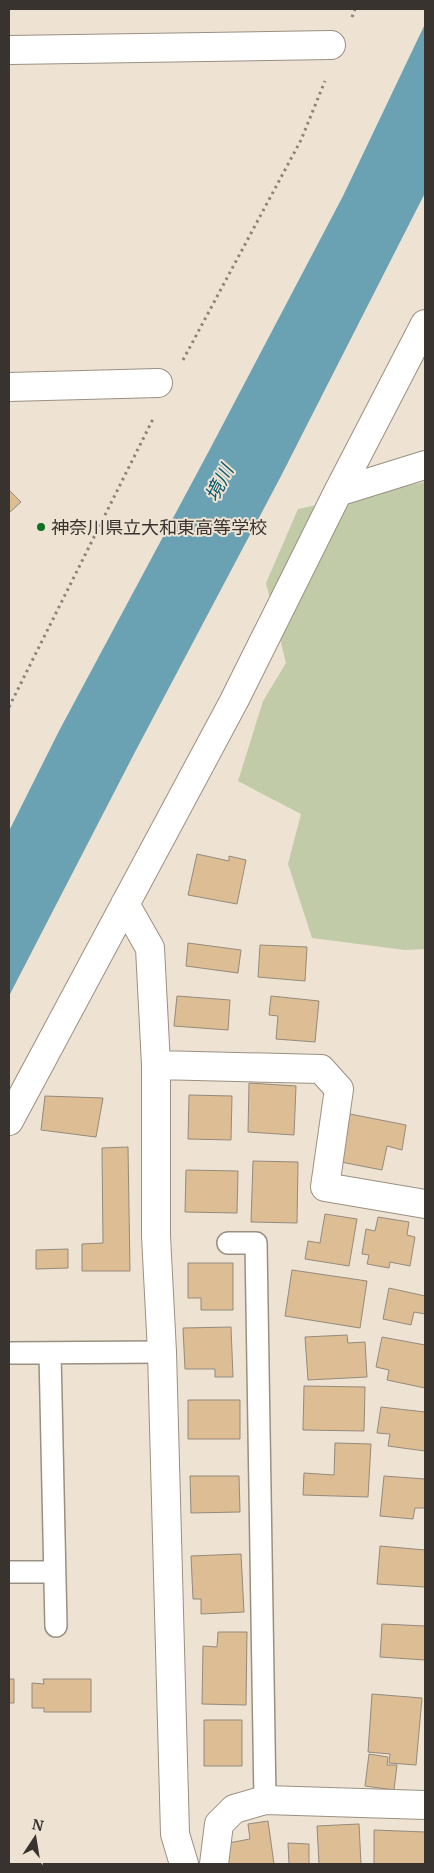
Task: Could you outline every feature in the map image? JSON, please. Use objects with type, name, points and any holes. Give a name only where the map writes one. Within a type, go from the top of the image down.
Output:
[{"type":"street","points":[[9,50],[331,45]]},
{"type":"street","points":[[9,1121],[234,701],[338,492],[425,324]]},
{"type":"street","points":[[9,386],[158,383]]},
{"type":"street","points":[[338,492],[425,465]]},
{"type":"street","points":[[125,904],[150,948],[156,1065],[156,1236],[162,1352],[174,1834],[184,1864]]},
{"type":"street","points":[[156,1065],[321,1069],[338,1089],[325,1187],[425,1204]]},
{"type":"street","points":[[214,1864],[219,1824],[234,1809],[265,1800],[425,1805]]},
{"type":"lane","points":[[228,1243],[256,1243],[265,1800]]},
{"type":"lane","points":[[9,1353],[162,1352]]},
{"type":"lane","points":[[50,1353],[56,1626]]},
{"type":"lane","points":[[9,1572],[54,1572]]},
{"type":"green space","points":[[425,482],[425,949],[405,950],[312,938],[288,864],[301,814],[238,781],[263,701],[286,663],[266,583],[298,509]]},
{"type":"water","name":"境川","points":[[425,24],[425,193],[280,478],[9,996],[9,831],[59,731],[343,196]]},
{"type":"building","points":[[9,490],[21,502],[9,513]]},
{"type":"building","points":[[197,854],[229,861],[229,856],[246,860],[237,904],[188,895]]},
{"type":"building","points":[[188,943],[241,950],[238,973],[186,966]]},
{"type":"building","points":[[260,945],[307,947],[305,981],[258,977]]},
{"type":"building","points":[[177,996],[230,1000],[228,1030],[174,1026]]},
{"type":"building","points":[[271,996],[319,1001],[315,1042],[276,1039],[278,1016],[269,1015]]},
{"type":"building","points":[[249,1083],[296,1086],[294,1135],[248,1132]]},
{"type":"building","points":[[189,1095],[232,1096],[231,1140],[188,1139]]},
{"type":"building","points":[[45,1096],[103,1098],[96,1137],[41,1130]]},
{"type":"building","points":[[350,1114],[406,1125],[402,1150],[387,1146],[382,1170],[341,1162]]},
{"type":"building","points":[[128,1147],[130,1271],[82,1271],[82,1244],[103,1243],[102,1148]]},
{"type":"building","points":[[253,1161],[298,1162],[297,1223],[251,1222]]},
{"type":"building","points":[[186,1170],[238,1171],[237,1213],[185,1212]]},
{"type":"building","points":[[325,1214],[357,1219],[349,1266],[305,1259],[308,1241],[320,1243]]},
{"type":"building","points":[[378,1217],[409,1222],[407,1235],[415,1237],[410,1266],[390,1262],[389,1268],[367,1264],[369,1255],[362,1254],[366,1229],[375,1231]]},
{"type":"building","points":[[68,1249],[68,1268],[36,1269],[36,1250]]},
{"type":"building","points":[[188,1263],[233,1263],[233,1310],[201,1310],[201,1298],[188,1298]]},
{"type":"building","points":[[292,1270],[367,1281],[360,1328],[285,1316]]},
{"type":"building","points":[[389,1288],[425,1296],[425,1314],[414,1312],[411,1325],[383,1319]]},
{"type":"building","points":[[231,1327],[233,1377],[215,1377],[215,1369],[185,1369],[183,1328]]},
{"type":"building","points":[[347,1335],[348,1343],[365,1342],[367,1377],[308,1380],[305,1337]]},
{"type":"building","points":[[382,1337],[425,1345],[425,1388],[387,1380],[389,1370],[376,1367]]},
{"type":"building","points":[[304,1386],[365,1387],[364,1431],[303,1430]]},
{"type":"building","points":[[188,1400],[240,1400],[240,1439],[188,1439]]},
{"type":"building","points":[[381,1407],[425,1412],[425,1451],[388,1446],[390,1434],[377,1433]]},
{"type":"building","points":[[335,1443],[371,1444],[368,1497],[303,1495],[304,1473],[334,1475]]},
{"type":"building","points":[[190,1476],[239,1476],[240,1512],[191,1513]]},
{"type":"building","points":[[384,1476],[425,1479],[425,1508],[415,1508],[413,1519],[380,1516]]},
{"type":"building","points":[[380,1546],[425,1550],[425,1587],[377,1584]]},
{"type":"building","points":[[241,1554],[244,1612],[201,1614],[201,1599],[193,1599],[191,1556]]},
{"type":"building","points":[[382,1624],[425,1626],[425,1660],[380,1657]]},
{"type":"building","points":[[218,1632],[247,1632],[246,1705],[202,1704],[203,1646],[217,1647]]},
{"type":"building","points":[[9,1679],[14,1679],[14,1703],[9,1703]]},
{"type":"building","points":[[43,1679],[91,1679],[91,1712],[44,1712],[44,1708],[32,1708],[32,1683],[44,1684]]},
{"type":"building","points":[[372,1694],[422,1698],[416,1765],[389,1763],[390,1754],[368,1752]]},
{"type":"building","points":[[204,1720],[242,1720],[242,1766],[204,1766]]},
{"type":"building","points":[[369,1754],[388,1757],[387,1765],[397,1765],[394,1790],[365,1786]]},
{"type":"building","points":[[268,1821],[274,1864],[226,1864],[223,1844],[250,1839],[248,1824]]},
{"type":"building","points":[[359,1824],[361,1864],[319,1864],[317,1826]]},
{"type":"building","points":[[374,1830],[425,1832],[425,1864],[374,1864]]},
{"type":"building","points":[[288,1843],[309,1844],[309,1864],[289,1864]]},
{"type":"place","name":"神奈川県立大和東高等学校","points":[[41,527]]}]
